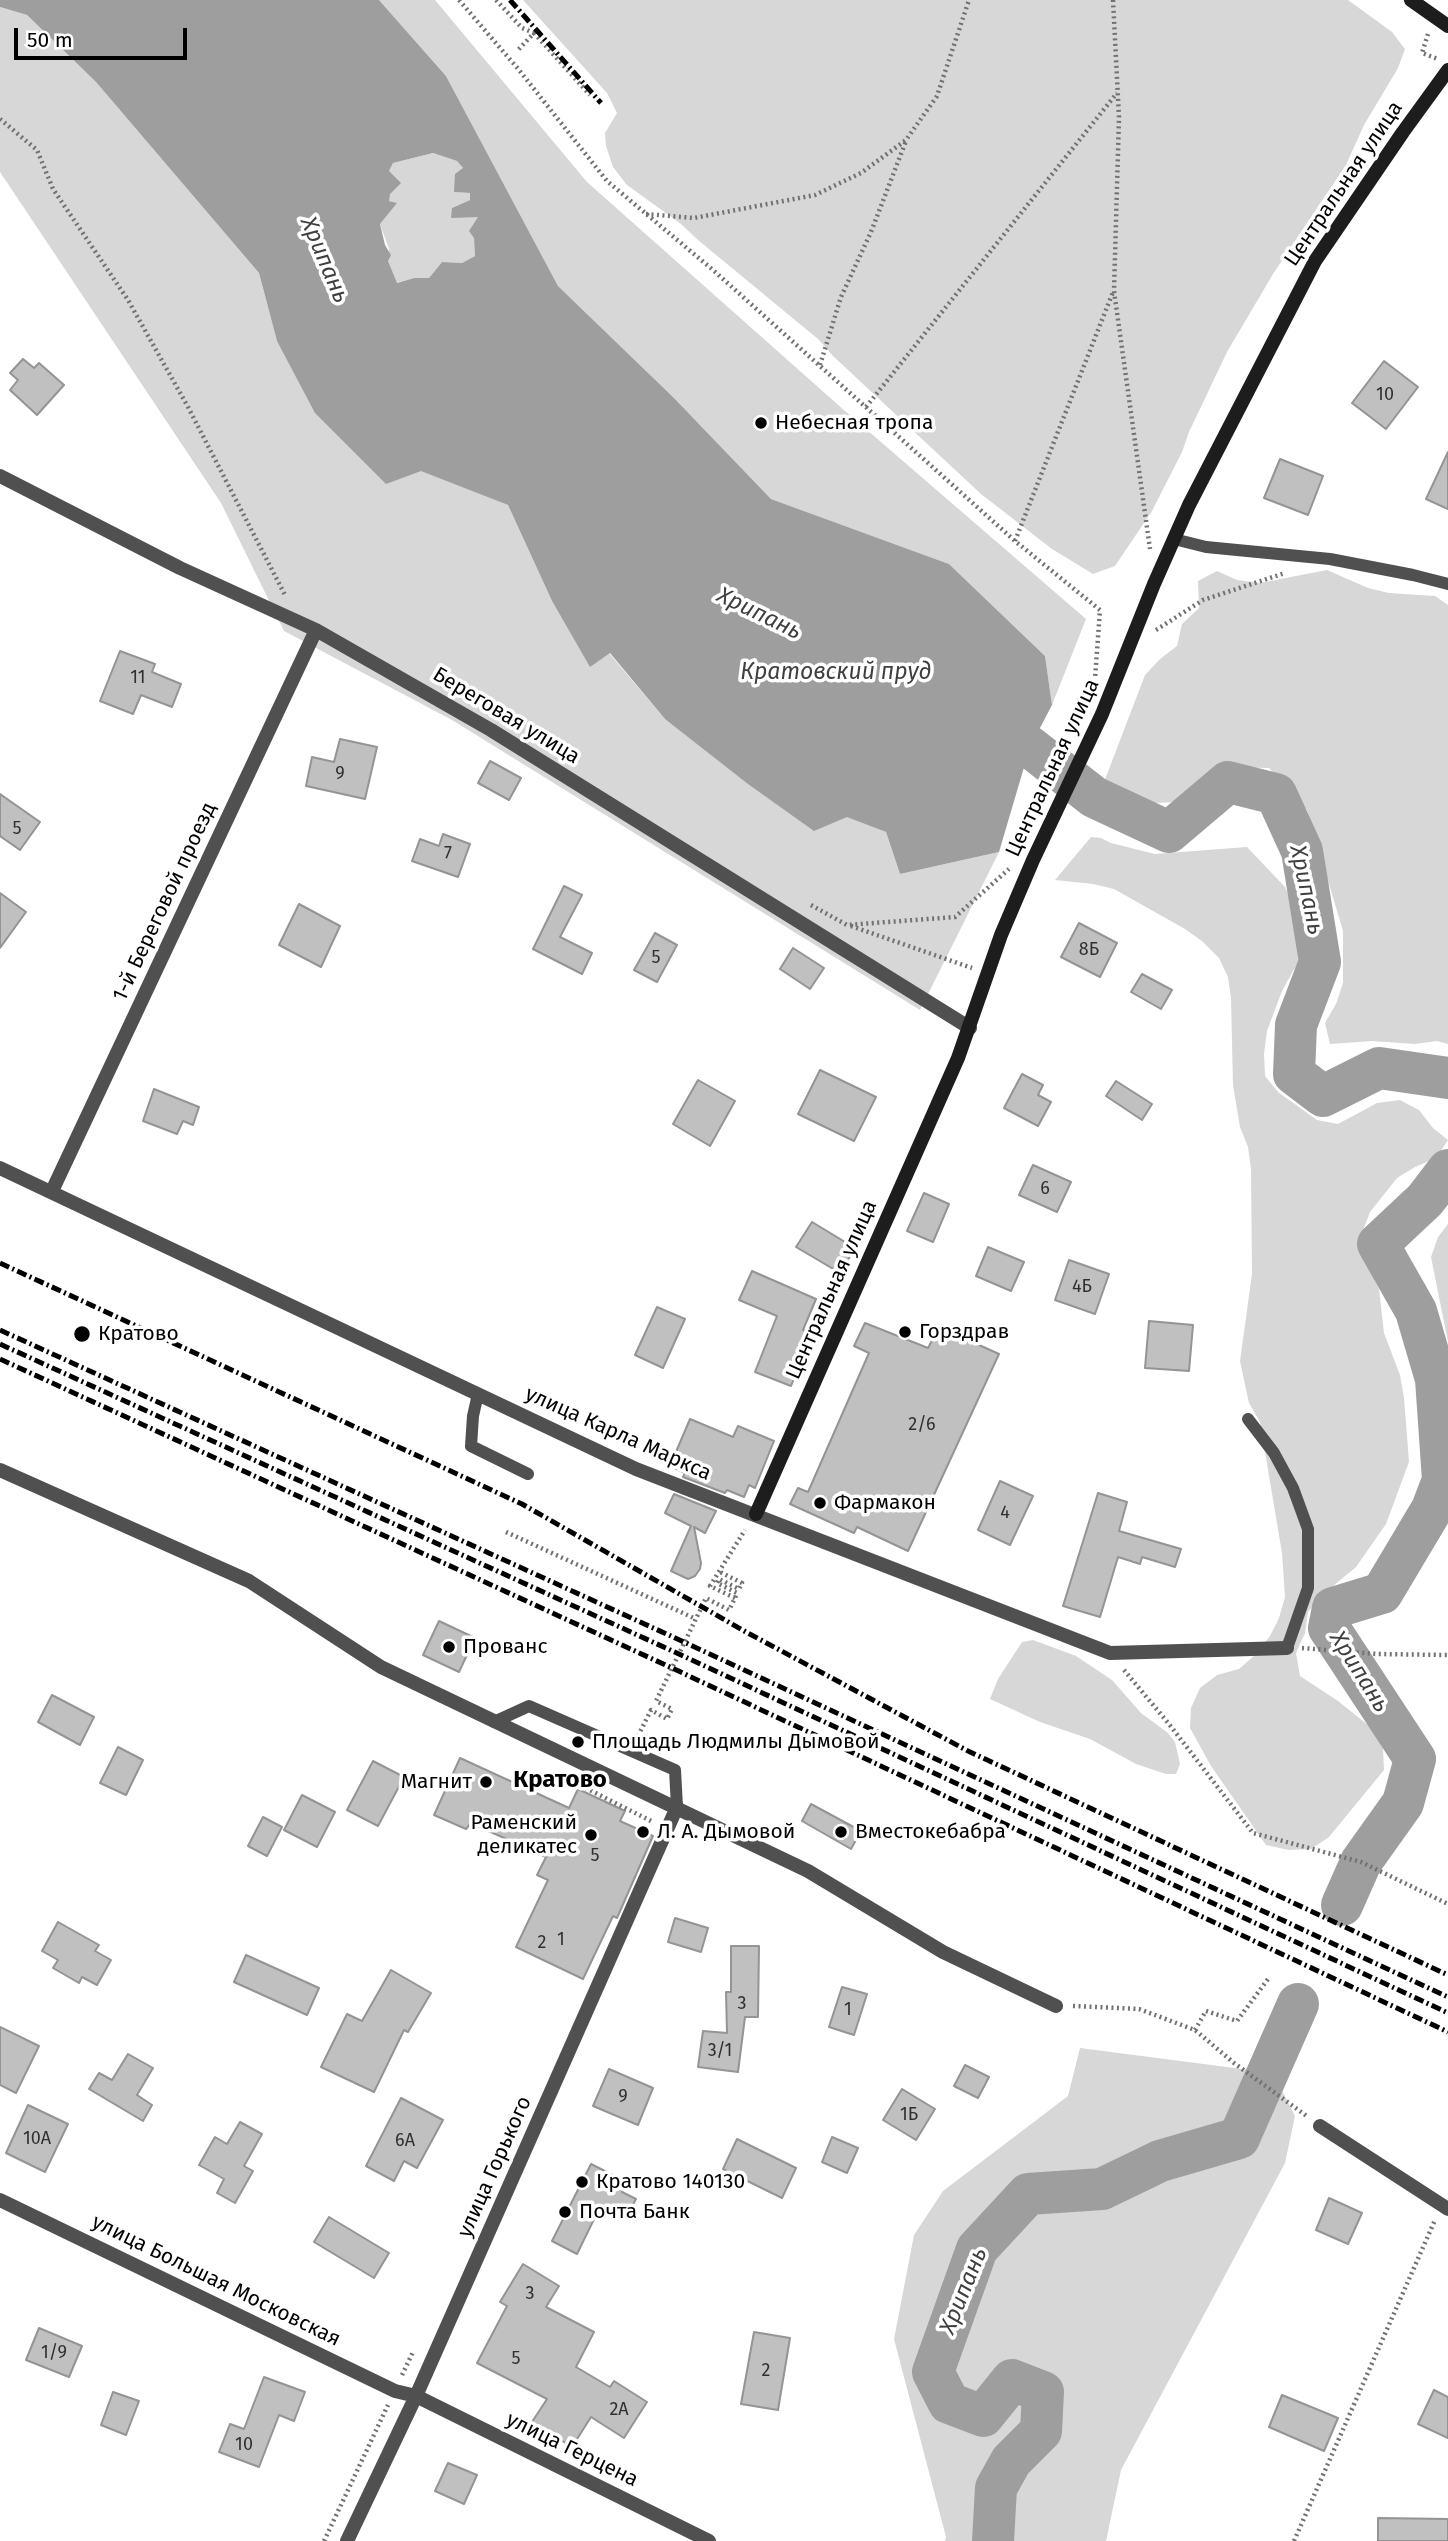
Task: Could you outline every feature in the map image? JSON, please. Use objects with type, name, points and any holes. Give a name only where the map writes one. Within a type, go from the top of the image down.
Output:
[{"type":"street","points":[[1410,0],[1448,26]]},
{"type":"street","name":"Центральная улица","points":[[756,1514],[970,1028],[1001,935],[1102,714],[1189,505],[1315,261],[1448,71]]},
{"type":"street","name":"Береговая улица","points":[[0,476],[180,568],[316,630],[491,730],[970,1028]]},
{"type":"street","name":"1-й Береговой проезд","points":[[52,1191],[316,630]]},
{"type":"street","name":"улица Карла Маркса","points":[[0,1168],[636,1469],[1110,1653],[1287,1648]]},
{"type":"street","points":[[0,1470],[249,1581],[381,1667],[807,1871],[943,1952],[1056,2006]]},
{"type":"street","name":"улица Горького","points":[[347,2541],[416,2396],[677,1807]]},
{"type":"street","points":[[1320,2126],[1444,2208]]},
{"type":"street","name":"улица Большая Московская","points":[[0,2200],[395,2391],[416,2396]]},
{"type":"street","name":"улица Герцена","points":[[416,2396],[709,2541]]},
{"type":"lane","points":[[1174,539],[1206,547],[1330,559],[1448,584]]},
{"type":"lane","points":[[478,1394],[472,1416],[471,1446],[528,1474]]},
{"type":"lane","points":[[1248,1419],[1274,1453],[1293,1488],[1308,1529],[1308,1588],[1287,1648]]},
{"type":"lane","points":[[494,1722],[529,1706],[675,1770],[677,1807]]},
{"type":"path","points":[[459,0],[519,70],[607,181],[820,365],[1015,541],[1100,610],[1095,685]]},
{"type":"path","points":[[496,0],[522,28],[534,33],[590,95]]},
{"type":"path","points":[[820,365],[841,297],[871,232],[906,140],[937,96],[969,0]]},
{"type":"path","points":[[1112,0],[1117,92],[1114,291],[1154,584]]},
{"type":"path","points":[[518,50],[534,33]]},
{"type":"path","points":[[866,407],[1117,92]]},
{"type":"path","points":[[0,119],[37,150],[53,189],[128,300],[188,407],[286,597]]},
{"type":"path","points":[[646,214],[694,218],[815,195],[861,173],[906,140]]},
{"type":"path","points":[[1015,541],[1114,291]]},
{"type":"path","points":[[1203,600],[1290,571]]},
{"type":"path","points":[[847,925],[955,917],[1014,865]]},
{"type":"path","points":[[804,901],[847,925],[980,970]]},
{"type":"path","points":[[735,1598],[710,1586],[756,1514]]},
{"type":"path","points":[[506,1532],[696,1619]]},
{"type":"path","points":[[630,1750],[651,1710],[667,1719],[672,1709],[656,1700],[706,1598],[729,1610],[735,1598],[737,1593],[717,1583],[719,1579],[739,1589],[742,1583],[718,1571]]},
{"type":"path","points":[[1312,1648],[1377,1654],[1448,1655]]},
{"type":"path","points":[[1110,1653],[1170,1724],[1253,1833],[1343,1856],[1445,1902],[1448,1894]]},
{"type":"path","points":[[546,1769],[659,1824]]},
{"type":"path","points":[[1195,2030],[1206,2011],[1237,2021],[1268,1979]]},
{"type":"path","points":[[1091,2006],[1139,2010],[1195,2030],[1234,2063],[1320,2126]]},
{"type":"path","points":[[1294,2541],[1444,2208]]},
{"type":"path","points":[[324,2541],[418,2341]]},
{"type":"shaded area","points":[[379,0],[435,0],[587,182],[845,411],[1086,619],[1052,705],[1045,656],[949,564],[771,499],[674,398],[558,286],[446,76]]},
{"type":"shaded area","points":[[523,0],[1348,0],[1392,32],[1405,49],[1398,68],[1364,125],[1346,165],[1273,274],[1227,352],[1152,511],[1115,566],[1093,574],[1052,549],[981,494],[818,339],[681,224],[627,185],[613,167],[606,146],[605,133],[617,113],[607,93]]},
{"type":"shaded area","points":[[0,7],[27,15],[96,82],[259,273],[277,341],[421,470],[508,505],[552,601],[590,666],[609,653],[665,719],[847,816],[886,832],[900,874],[999,852],[920,1010],[452,720],[284,631],[221,503],[0,172]]},
{"type":"shaded area","points":[[433,153],[457,161],[463,168],[455,192],[470,193],[470,200],[452,208],[479,217],[474,224],[475,256],[462,263],[442,262],[429,278],[414,278],[396,283],[388,261],[389,249],[380,224],[396,203],[389,201],[389,171],[393,163]]},
{"type":"shaded area","points":[[1327,570],[1368,588],[1389,593],[1435,596],[1448,605],[1448,1044],[1437,1041],[1415,1044],[1372,1041],[1330,1044],[1325,1023],[1336,1004],[1343,983],[1343,931],[1307,810],[1269,768],[1219,767],[1177,802],[1135,800],[1101,790],[1145,675],[1177,646],[1182,624],[1199,608],[1198,581],[1217,571],[1237,580],[1260,583]]},
{"type":"shaded area","points":[[1091,837],[1155,854],[1247,847],[1285,887],[1299,918],[1307,952],[1282,991],[1267,1031],[1265,1076],[1278,1092],[1317,1120],[1338,1124],[1377,1103],[1400,1100],[1419,1110],[1433,1128],[1448,1140],[1436,1158],[1397,1178],[1370,1212],[1362,1233],[1362,1254],[1379,1289],[1384,1333],[1400,1375],[1409,1462],[1386,1524],[1356,1567],[1321,1596],[1308,1612],[1305,1633],[1296,1653],[1300,1676],[1373,1729],[1383,1749],[1384,1770],[1329,1837],[1311,1849],[1289,1850],[1266,1845],[1211,1766],[1190,1728],[1191,1708],[1200,1688],[1217,1675],[1239,1669],[1255,1655],[1270,1636],[1285,1597],[1282,1553],[1260,1422],[1249,1403],[1240,1361],[1252,1274],[1251,1169],[1233,1085],[1228,977],[1219,958],[1202,941],[1114,889],[1055,880]]},
{"type":"shaded area","points":[[1448,1224],[1448,1342],[1431,1257],[1438,1237]]},
{"type":"shaded area","points":[[1033,1640],[1076,1656],[1112,1680],[1141,1713],[1168,1733],[1175,1742],[1180,1764],[1176,1774],[1166,1774],[1136,1764],[1090,1739],[1040,1722],[990,1699],[998,1679],[1022,1642]]},
{"type":"shaded area","points":[[1080,2048],[1273,2073],[1295,2116],[1285,2163],[1121,2470],[1106,2541],[945,2541],[894,2339],[914,2235],[943,2191],[1068,2096]]},
{"type":"water","name":"Кратовский пруд","points":[[0,0],[379,0],[446,76],[558,286],[674,398],[771,499],[949,564],[1045,656],[1052,705],[1030,747],[999,852],[900,874],[886,832],[847,817],[814,831],[665,719],[610,653],[590,667],[552,601],[508,505],[421,471],[386,484],[315,413],[277,341],[259,273],[96,82],[27,15],[0,7]],"holes":[[[433,153],[457,161],[463,168],[455,174],[454,192],[470,193],[470,200],[452,208],[451,218],[478,217],[469,231],[474,238],[475,256],[462,263],[442,262],[429,278],[414,278],[397,283],[388,261],[391,255],[385,245],[380,224],[397,203],[389,201],[390,194],[401,183],[389,171],[393,163]]]},
{"type":"building","points":[[23,359],[34,368],[39,363],[64,385],[37,415],[10,390],[18,380],[10,373]]},
{"type":"building","points":[[1384,361],[1418,387],[1386,429],[1352,403]]},
{"type":"building","points":[[1448,452],[1448,509],[1426,499]]},
{"type":"building","points":[[1280,459],[1323,476],[1308,515],[1264,498]]},
{"type":"building","points":[[120,651],[155,664],[152,672],[181,684],[172,707],[141,695],[133,714],[100,701]]},
{"type":"building","points":[[340,739],[377,747],[365,799],[306,786],[312,757],[334,762]]},
{"type":"building","points":[[490,761],[521,778],[509,800],[478,783]]},
{"type":"building","points":[[0,794],[40,822],[20,850],[0,836]]},
{"type":"building","points":[[443,834],[470,844],[458,877],[412,861],[420,839],[439,846]]},
{"type":"building","points":[[564,886],[582,895],[560,937],[592,953],[582,974],[533,949]]},
{"type":"building","points":[[0,893],[26,912],[0,948]]},
{"type":"building","points":[[299,904],[340,926],[321,967],[279,945]]},
{"type":"building","points":[[1079,923],[1117,943],[1100,977],[1061,957]]},
{"type":"building","points":[[655,933],[677,945],[657,982],[634,970]]},
{"type":"building","points":[[793,948],[824,968],[810,989],[780,969]]},
{"type":"building","points":[[1142,974],[1172,990],[1161,1009],[1131,992]]},
{"type":"building","points":[[820,1070],[876,1097],[854,1141],[798,1114]]},
{"type":"building","points":[[1022,1074],[1043,1085],[1038,1095],[1051,1102],[1038,1126],[1004,1108]]},
{"type":"building","points":[[698,1080],[735,1101],[710,1146],[673,1124]]},
{"type":"building","points":[[1116,1081],[1152,1104],[1142,1120],[1106,1096]]},
{"type":"building","points":[[154,1089],[199,1107],[193,1125],[183,1121],[177,1134],[143,1121]]},
{"type":"building","points":[[1033,1165],[1071,1182],[1057,1212],[1019,1195]]},
{"type":"building","points":[[924,1193],[949,1204],[933,1242],[907,1231]]},
{"type":"building","points":[[812,1222],[855,1248],[840,1273],[796,1247]]},
{"type":"building","points":[[988,1247],[1024,1262],[1011,1291],[976,1276]]},
{"type":"building","points":[[1069,1260],[1109,1274],[1095,1314],[1055,1300]]},
{"type":"building","points":[[752,1271],[816,1299],[803,1330],[812,1334],[791,1386],[755,1372],[777,1316],[739,1300]]},
{"type":"building","points":[[657,1307],[685,1319],[663,1368],[635,1355]]},
{"type":"building","points":[[1149,1321],[1193,1325],[1189,1371],[1145,1368]]},
{"type":"building","points":[[865,1323],[928,1348],[939,1327],[999,1354],[908,1551],[857,1527],[854,1533],[790,1504],[798,1488],[808,1492],[869,1353],[854,1346]]},
{"type":"building","points":[[690,1419],[733,1437],[738,1426],[774,1441],[755,1488],[749,1485],[744,1497],[727,1490],[725,1493],[683,1477],[685,1473],[670,1466]]},
{"type":"building","points":[[1000,1481],[1033,1496],[1010,1545],[978,1530]]},
{"type":"building","points":[[1098,1493],[1127,1502],[1119,1531],[1181,1549],[1175,1567],[1142,1557],[1140,1564],[1118,1557],[1100,1617],[1063,1606]]},
{"type":"building","points":[[674,1494],[716,1511],[705,1533],[694,1527],[701,1563],[695,1576],[688,1579],[671,1571],[691,1526],[665,1513]]},
{"type":"building","name":"Прованс","points":[[439,1621],[475,1638],[459,1672],[423,1655]]},
{"type":"building","points":[[52,1695],[94,1717],[80,1745],[38,1722]]},
{"type":"building","points":[[118,1747],[143,1760],[126,1795],[100,1783]]},
{"type":"building","points":[[460,1758],[569,1808],[578,1789],[625,1811],[620,1821],[653,1836],[617,1918],[613,1916],[583,1979],[516,1947],[548,1880],[537,1875],[546,1857],[471,1823],[466,1829],[434,1815]]},
{"type":"building","points":[[373,1761],[404,1777],[378,1826],[347,1810]]},
{"type":"building","points":[[302,1795],[335,1812],[317,1847],[284,1830]]},
{"type":"building","points":[[811,1804],[861,1831],[851,1849],[802,1821]]},
{"type":"building","points":[[263,1817],[282,1827],[267,1856],[248,1846]]},
{"type":"building","points":[[675,1918],[708,1928],[701,1952],[668,1942]]},
{"type":"building","points":[[58,1922],[99,1945],[95,1951],[111,1960],[97,1985],[82,1977],[79,1983],[53,1968],[58,1960],[42,1951]]},
{"type":"building","points":[[731,1946],[759,1946],[758,2017],[745,2017],[738,2072],[698,2067],[703,2031],[727,2033],[726,1992],[731,1992]]},
{"type":"building","points":[[246,1955],[319,1988],[307,2015],[234,1982]]},
{"type":"building","points":[[391,1970],[431,1993],[408,2032],[404,2030],[374,2092],[321,2067],[347,2014],[362,2021]]},
{"type":"building","points":[[842,1987],[867,1994],[854,2035],[829,2027]]},
{"type":"building","points":[[0,2027],[39,2046],[16,2093],[0,2085]]},
{"type":"building","points":[[128,2054],[153,2068],[137,2095],[152,2105],[143,2121],[89,2089],[99,2073],[112,2080]]},
{"type":"building","points":[[965,2065],[989,2077],[978,2098],[954,2086]]},
{"type":"building","points":[[609,2069],[653,2088],[638,2125],[593,2106]]},
{"type":"building","points":[[902,2089],[935,2109],[916,2140],[883,2120]]},
{"type":"building","points":[[401,2098],[443,2120],[417,2168],[404,2161],[394,2181],[366,2166]]},
{"type":"building","points":[[28,2105],[68,2124],[45,2172],[6,2153]]},
{"type":"building","points":[[240,2122],[262,2134],[244,2166],[253,2171],[235,2203],[217,2193],[224,2179],[199,2165],[215,2137],[227,2144]]},
{"type":"building","points":[[832,2137],[858,2148],[847,2173],[822,2162]]},
{"type":"building","points":[[737,2139],[796,2168],[782,2198],[723,2169]]},
{"type":"building","points":[[591,2164],[627,2182],[622,2192],[636,2199],[625,2219],[600,2207],[577,2254],[552,2241]]},
{"type":"building","points":[[1329,2198],[1362,2213],[1348,2244],[1316,2230]]},
{"type":"building","points":[[329,2217],[389,2253],[374,2278],[314,2242]]},
{"type":"building","points":[[523,2264],[559,2286],[546,2307],[594,2332],[576,2367],[610,2387],[614,2381],[647,2402],[624,2438],[591,2417],[572,2447],[532,2422],[547,2399],[477,2363],[507,2306],[500,2302]]},
{"type":"building","points":[[39,2328],[82,2346],[69,2377],[26,2360]]},
{"type":"building","points":[[754,2332],[790,2338],[778,2410],[741,2404]]},
{"type":"building","points":[[264,2377],[305,2392],[294,2421],[279,2415],[259,2467],[219,2452],[230,2424],[244,2429]]},
{"type":"building","points":[[1434,2390],[1448,2397],[1448,2438],[1418,2424]]},
{"type":"building","points":[[113,2392],[139,2401],[126,2435],[101,2425]]},
{"type":"building","points":[[1282,2395],[1338,2418],[1324,2451],[1269,2427]]},
{"type":"building","points":[[448,2463],[477,2475],[464,2504],[435,2491]]},
{"type":"building","points":[[1378,2518],[1448,2519],[1448,2541],[1378,2541]]},
{"type":"waterway","name":"Хрипань","points":[[978,721],[1030,747],[1094,797],[1169,832],[1228,782],[1276,794],[1302,851],[1320,962],[1296,1025],[1294,1074],[1323,1096],[1379,1068],[1448,1078]]},
{"type":"waterway","name":"Хрипань","points":[[1342,1905],[1361,1862],[1403,1803],[1415,1759],[1329,1628],[1333,1608],[1382,1593],[1432,1509],[1443,1480],[1436,1379],[1416,1311],[1378,1244],[1425,1200],[1448,1170]]},
{"type":"waterway","name":"Хрипань","points":[[993,2541],[996,2488],[1011,2461],[1041,2431],[1043,2392],[1012,2380],[983,2416],[949,2403],[933,2372],[977,2249],[1028,2194],[1102,2189],[1160,2161],[1239,2138],[1298,2004]]},
{"type":"railway","points":[[510,0],[601,103]]},
{"type":"railway","points":[[0,1263],[522,1504],[746,1632],[968,1751],[1448,1975]]},
{"type":"railway","points":[[0,1330],[684,1642],[1448,1997]]},
{"type":"railway","points":[[0,1344],[679,1654],[1448,2013]]},
{"type":"railway","points":[[0,1359],[672,1668],[1448,2032]]},
{"type":"place","name":"Небесная тропа","points":[[761,423]]},
{"type":"place","name":"Горздрав","points":[[905,1332]]},
{"type":"place","name":"Кратово","points":[[82,1334]]},
{"type":"place","name":"Фармакон","points":[[820,1503]]},
{"type":"place","name":"Прованс","points":[[449,1647]]},
{"type":"place","name":"Площадь Людмилы Дымовой","points":[[578,1742]]},
{"type":"place","name":"Магнит","points":[[486,1782]]},
{"type":"place","name":"Л. А. Дымовой","points":[[643,1832]]},
{"type":"place","name":"Вместокебабра","points":[[841,1832]]},
{"type":"place","name":"Раменский деликатес","points":[[591,1835]]},
{"type":"place","name":"Кратово 140130","points":[[582,2182]]},
{"type":"place","name":"Почта Банк","points":[[565,2212]]},
{"type":"district","name":"Кратово","points":[[560,1780]]}]
